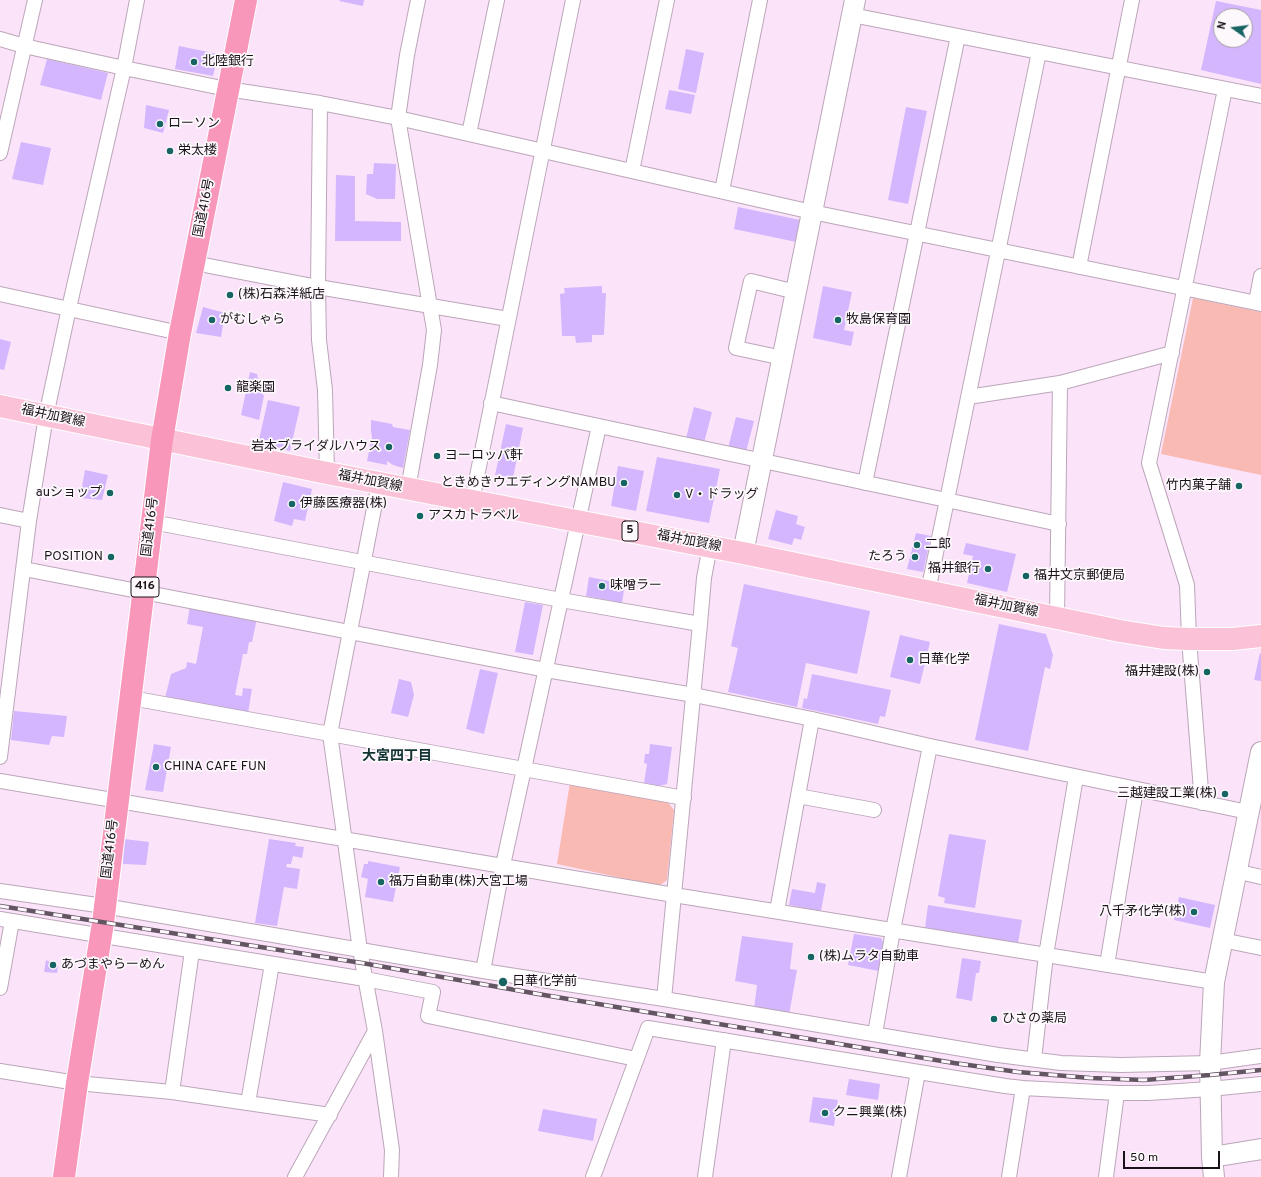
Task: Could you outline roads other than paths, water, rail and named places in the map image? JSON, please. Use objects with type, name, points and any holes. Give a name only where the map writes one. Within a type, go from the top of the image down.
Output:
[{"type":"highway","name":"国道416号","points":[[64,1177],[77,1083],[101,936],[162,440],[180,333],[246,0]]},
{"type":"main road","name":"福井加賀線","points":[[0,406],[327,473],[710,546],[1057,618],[1164,638],[1233,639],[1261,636]]},
{"type":"street","points":[[0,152],[35,0]]},
{"type":"street","points":[[0,757],[29,521],[46,416],[124,68],[137,0]]},
{"type":"street","points":[[408,489],[430,365],[434,330],[398,118],[407,55],[418,0]]},
{"type":"street","points":[[470,134],[497,0]]},
{"type":"street","points":[[472,501],[543,150],[571,0]]},
{"type":"street","points":[[632,171],[667,0]]},
{"type":"street","points":[[722,191],[760,0]]},
{"type":"street","points":[[1079,266],[1132,0]]},
{"type":"street","points":[[743,553],[853,7],[958,36],[1261,96]]},
{"type":"street","points":[[864,483],[958,36]]},
{"type":"street","points":[[0,39],[24,46],[124,68],[228,89],[398,118],[812,212],[1258,303],[1261,276]]},
{"type":"street","points":[[928,591],[1039,52]]},
{"type":"street","points":[[1202,803],[1187,585],[1149,463],[1225,89]]},
{"type":"street","points":[[320,104],[318,287],[319,340],[325,390],[327,473]]},
{"type":"street","points":[[194,263],[318,287],[508,319]]},
{"type":"street","points":[[783,358],[736,348],[751,281],[796,292]]},
{"type":"street","points":[[0,294],[180,333]]},
{"type":"street","points":[[968,397],[1060,384],[1172,353]]},
{"type":"street","points":[[1057,618],[1060,384]]},
{"type":"street","points":[[491,403],[1059,524]]},
{"type":"street","points":[[483,971],[503,865],[599,426]]},
{"type":"street","points":[[378,483],[330,734],[360,950],[392,1150],[391,1177]]},
{"type":"street","points":[[0,515],[29,521]]},
{"type":"street","points":[[152,522],[561,600],[700,624]]},
{"type":"street","points":[[664,999],[704,578],[710,546]]},
{"type":"street","points":[[24,569],[546,670],[694,695],[812,719],[1136,790],[1248,812]]},
{"type":"street","points":[[131,698],[684,798]]},
{"type":"street","points":[[776,911],[812,719]]},
{"type":"street","points":[[875,1034],[893,930],[930,746]]},
{"type":"street","points":[[1214,1177],[1212,1157],[1210,1063],[1214,982],[1235,871],[1261,752]]},
{"type":"street","points":[[1034,1059],[1046,955],[1076,776]]},
{"type":"street","points":[[0,781],[674,895],[1214,982]]},
{"type":"street","points":[[1107,965],[1136,790]]},
{"type":"street","points":[[798,796],[874,810]]},
{"type":"street","points":[[1235,871],[1261,877]]},
{"type":"street","points":[[0,891],[104,906],[483,971],[664,999],[998,1055],[1061,1063],[1121,1065],[1210,1063],[1261,1056]]},
{"type":"street","points":[[0,988],[6,920],[365,979],[433,992],[428,1016],[636,1059]]},
{"type":"street","points":[[1222,940],[1261,948]]},
{"type":"street","points":[[172,1092],[192,951]]},
{"type":"street","points":[[248,1103],[272,964]]},
{"type":"street","points":[[593,1177],[648,1028],[1023,1088],[1117,1093],[1148,1093],[1261,1084]]},
{"type":"street","points":[[295,1177],[330,1115],[374,1031]]},
{"type":"street","points":[[705,1177],[724,1040]]},
{"type":"street","points":[[0,1071],[77,1083],[172,1092],[330,1115]]},
{"type":"street","points":[[899,1177],[918,1072]]},
{"type":"street","points":[[1009,1177],[1023,1088]]},
{"type":"street","points":[[1106,1177],[1117,1093]]},
{"type":"street","points":[[1212,1157],[1261,1149]]},
{"type":"street","points":[[1208,1177],[1212,1157]]},
{"type":"railway","points":[[0,906],[362,963],[544,995],[954,1063],[1018,1072],[1090,1078],[1144,1080],[1261,1070]]},
{"type":"place","name":"北陸銀行","points":[[194,62]]},
{"type":"place","name":"ローソン","points":[[160,124]]},
{"type":"place","name":"栄太楼","points":[[170,151]]},
{"type":"place","name":"(株)石森洋紙店","points":[[230,295]]},
{"type":"place","name":"がむしゃら","points":[[212,320]]},
{"type":"place","name":"牧島保育園","points":[[838,320]]},
{"type":"place","name":"龍楽園","points":[[228,388]]},
{"type":"place","name":"岩本ブライダルハウス","points":[[389,447]]},
{"type":"place","name":"ヨーロッパ軒","points":[[437,456]]},
{"type":"place","name":"ときめきウエディングNAMBU","points":[[624,483]]},
{"type":"place","name":"竹内菓子舗","points":[[1239,486]]},
{"type":"place","name":"auショップ","points":[[110,493]]},
{"type":"place","name":"V・ドラッグ","points":[[677,495]]},
{"type":"place","name":"伊藤医療器(株)","points":[[292,504]]},
{"type":"place","name":"アスカトラベル","points":[[420,516]]},
{"type":"place","name":"二郎","points":[[917,545]]},
{"type":"place","name":"POSITION","points":[[111,557]]},
{"type":"place","name":"たろう","points":[[915,557]]},
{"type":"place","name":"福井銀行","points":[[988,569]]},
{"type":"place","name":"福井文京郵便局","points":[[1026,576]]},
{"type":"place","name":"味噌ラー","points":[[602,586]]},
{"type":"place","name":"日華化学","points":[[910,660]]},
{"type":"place","name":"福井建設(株)","points":[[1207,672]]},
{"type":"place","name":"CHINA CAFE FUN","points":[[156,767]]},
{"type":"place","name":"三越建設工業(株)","points":[[1225,794]]},
{"type":"place","name":"福万自動車(株)大宮工場","points":[[381,882]]},
{"type":"place","name":"八千矛化学(株)","points":[[1194,912]]},
{"type":"place","name":"(株)ムラタ自動車","points":[[811,957]]},
{"type":"place","name":"あづまやらーめん","points":[[53,965]]},
{"type":"place","name":"日華化学前","points":[[503,982]]},
{"type":"place","name":"ひさの薬局","points":[[994,1019]]},
{"type":"place","name":"クニ興業(株)","points":[[825,1113]]},
{"type":"district","name":"大宮四丁目","points":[[397,757]]}]
